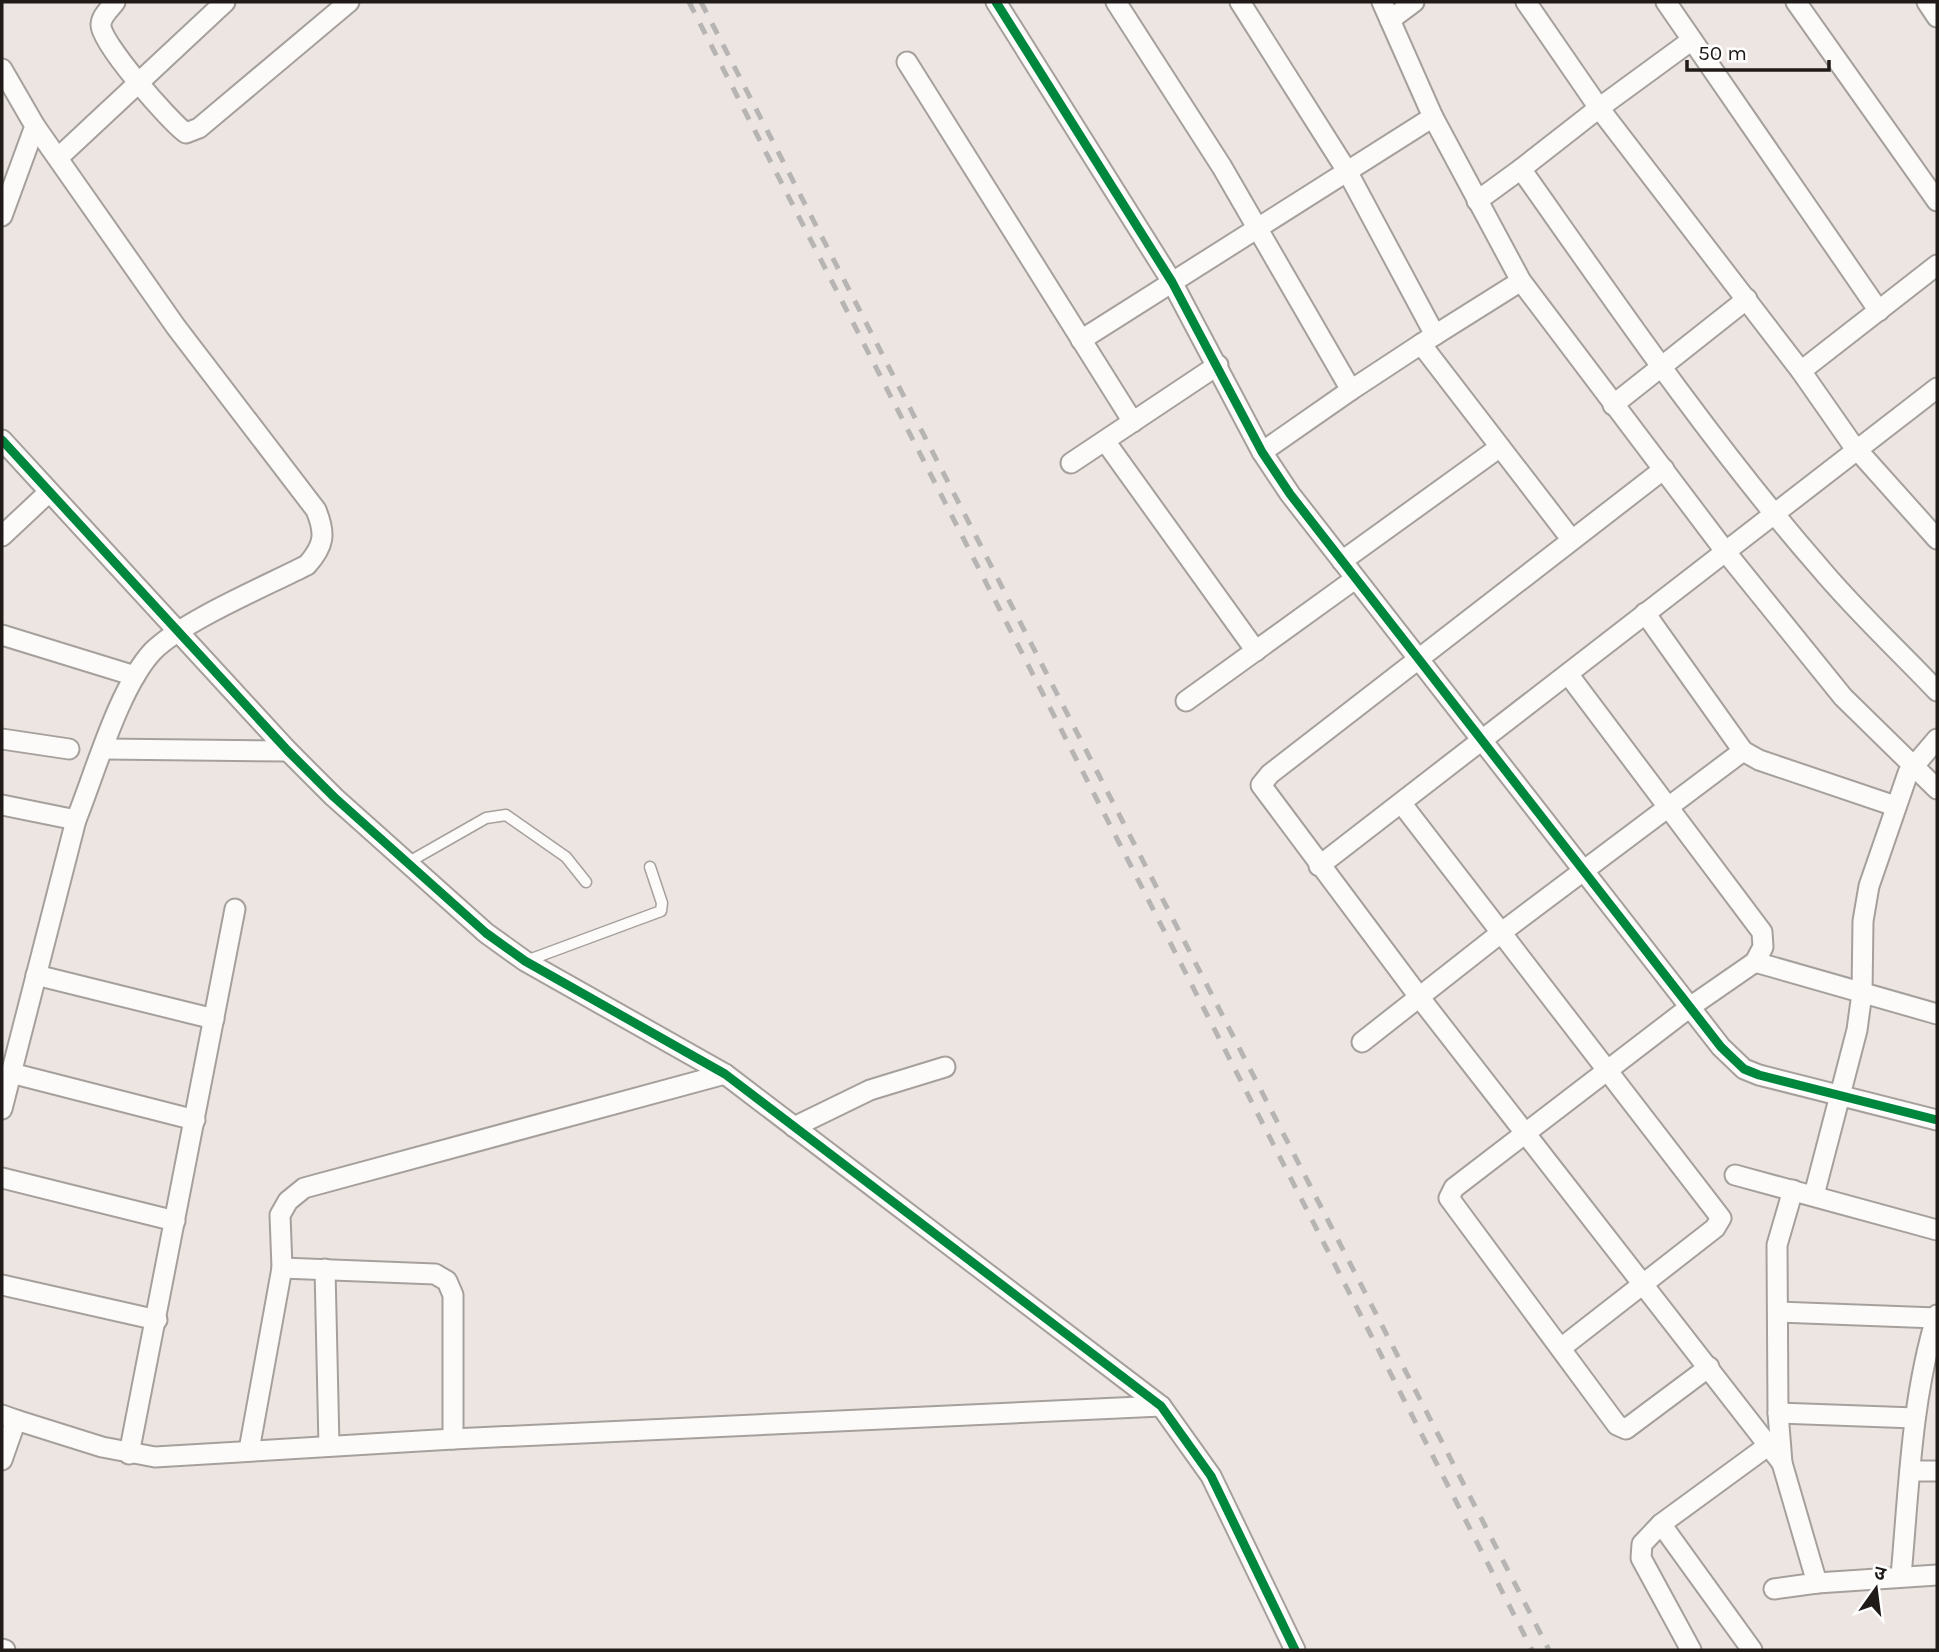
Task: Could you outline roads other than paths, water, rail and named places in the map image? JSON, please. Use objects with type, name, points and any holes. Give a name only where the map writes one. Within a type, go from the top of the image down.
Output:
[{"type":"street","points":[[115,2],[100,28],[138,83],[180,130],[186,133],[193,132],[349,2]]},
{"type":"street","points":[[59,157],[225,2]]},
{"type":"street","points":[[996,2],[1172,282],[1262,452],[1290,494],[1721,1047],[1744,1069],[1937,1120]]},
{"type":"street","points":[[1116,2],[1258,228],[1351,390]]},
{"type":"street","points":[[1240,2],[1347,171],[1428,340],[1500,447],[1571,539]]},
{"type":"street","points":[[1382,2],[1433,117],[1521,281],[1725,551],[1843,697],[1937,789]]},
{"type":"street","points":[[1390,20],[1414,2]]},
{"type":"street","points":[[1526,2],[1600,108],[1747,299],[1856,449],[1937,539]]},
{"type":"street","points":[[1666,2],[1879,311]]},
{"type":"street","points":[[1796,2],[1937,201]]},
{"type":"street","points":[[1927,2],[1937,17]]},
{"type":"street","points":[[1477,201],[1692,40]]},
{"type":"street","points":[[907,62],[1133,422]]},
{"type":"street","points":[[2,69],[35,126],[176,327],[316,510],[324,537],[319,551],[307,565],[179,632],[154,651],[135,676],[76,820],[2,1109]]},
{"type":"street","points":[[1081,340],[1433,117]]},
{"type":"street","points":[[2,216],[35,126]]},
{"type":"street","points":[[1521,169],[1661,367],[1774,512],[1821,569],[1937,691]]},
{"type":"street","points":[[1801,372],[1937,265]]},
{"type":"street","points":[[1262,452],[1351,390],[1521,281]]},
{"type":"street","points":[[1613,405],[1747,299]]},
{"type":"street","points":[[1071,463],[1217,365]]},
{"type":"street","points":[[1320,866],[1937,387]]},
{"type":"street","points":[[2,440],[288,751],[407,864],[486,933],[526,961],[725,1074],[1160,1406],[1211,1476],[1294,1650]]},
{"type":"street","points":[[1105,441],[1256,651]]},
{"type":"street","points":[[1342,561],[1500,447]]},
{"type":"street","points":[[1664,469],[1270,774],[1261,785],[1420,998],[1645,1283],[1782,1463]]},
{"type":"street","points":[[2,536],[49,492]]},
{"type":"street","points":[[1186,701],[1355,579]]},
{"type":"street","points":[[1645,613],[1743,751],[1759,760],[1895,806]]},
{"type":"street","points":[[2,635],[135,676]]},
{"type":"street","points":[[1568,674],[1762,932],[1763,947],[1755,962],[1690,1007],[1526,1131],[1454,1188],[1449,1198],[1617,1425],[1626,1429],[1709,1367]]},
{"type":"street","points":[[2,739],[69,749]]},
{"type":"street","points":[[1814,1195],[1841,1093],[1862,993],[1863,921],[1869,886],[1895,806],[1913,763],[1937,739]]},
{"type":"street","points":[[104,748],[288,751]]},
{"type":"street","points":[[1362,1042],[1502,932],[1743,751]]},
{"type":"street","points":[[1402,804],[1721,1218],[1715,1228],[1561,1348]]},
{"type":"street","points":[[2,805],[76,820]]},
{"type":"street","points":[[129,1454],[235,909]]},
{"type":"street","points":[[1755,962],[1937,1014]]},
{"type":"street","points":[[36,975],[214,1019]]},
{"type":"street","points":[[794,1126],[870,1090],[945,1067]]},
{"type":"street","points":[[11,1073],[195,1120]]},
{"type":"street","points":[[249,1450],[282,1268],[281,1215],[288,1201],[304,1188],[725,1074]]},
{"type":"street","points":[[1735,1175],[1937,1230]]},
{"type":"street","points":[[2,1178],[175,1221]]},
{"type":"street","points":[[1793,1190],[1777,1245],[1778,1413],[1782,1463],[1817,1583]]},
{"type":"street","points":[[282,1268],[435,1274],[447,1282],[453,1295],[453,1439]]},
{"type":"street","points":[[325,1269],[329,1446]]},
{"type":"street","points":[[2,1285],[157,1320]]},
{"type":"street","points":[[1778,1312],[1937,1316],[1922,1370],[1915,1418],[1901,1576]]},
{"type":"street","points":[[2,1460],[9,1418],[129,1454],[155,1457],[453,1439],[1160,1406]]},
{"type":"street","points":[[1778,1413],[1915,1418]]},
{"type":"street","points":[[1691,1650],[1641,1558],[1642,1544],[1661,1524],[1769,1445]]},
{"type":"street","points":[[1910,1471],[1937,1471]]},
{"type":"street","points":[[1661,1524],[1752,1650]]},
{"type":"street","points":[[1774,1589],[1817,1583],[1937,1575]]},
{"type":"lane","points":[[407,864],[486,818],[506,815],[566,858],[586,881]]},
{"type":"lane","points":[[526,961],[661,911],[663,902],[650,867]]},
{"type":"railway","points":[[689,2],[1532,1650]]},
{"type":"railway","points":[[701,2],[1549,1650]]}]
